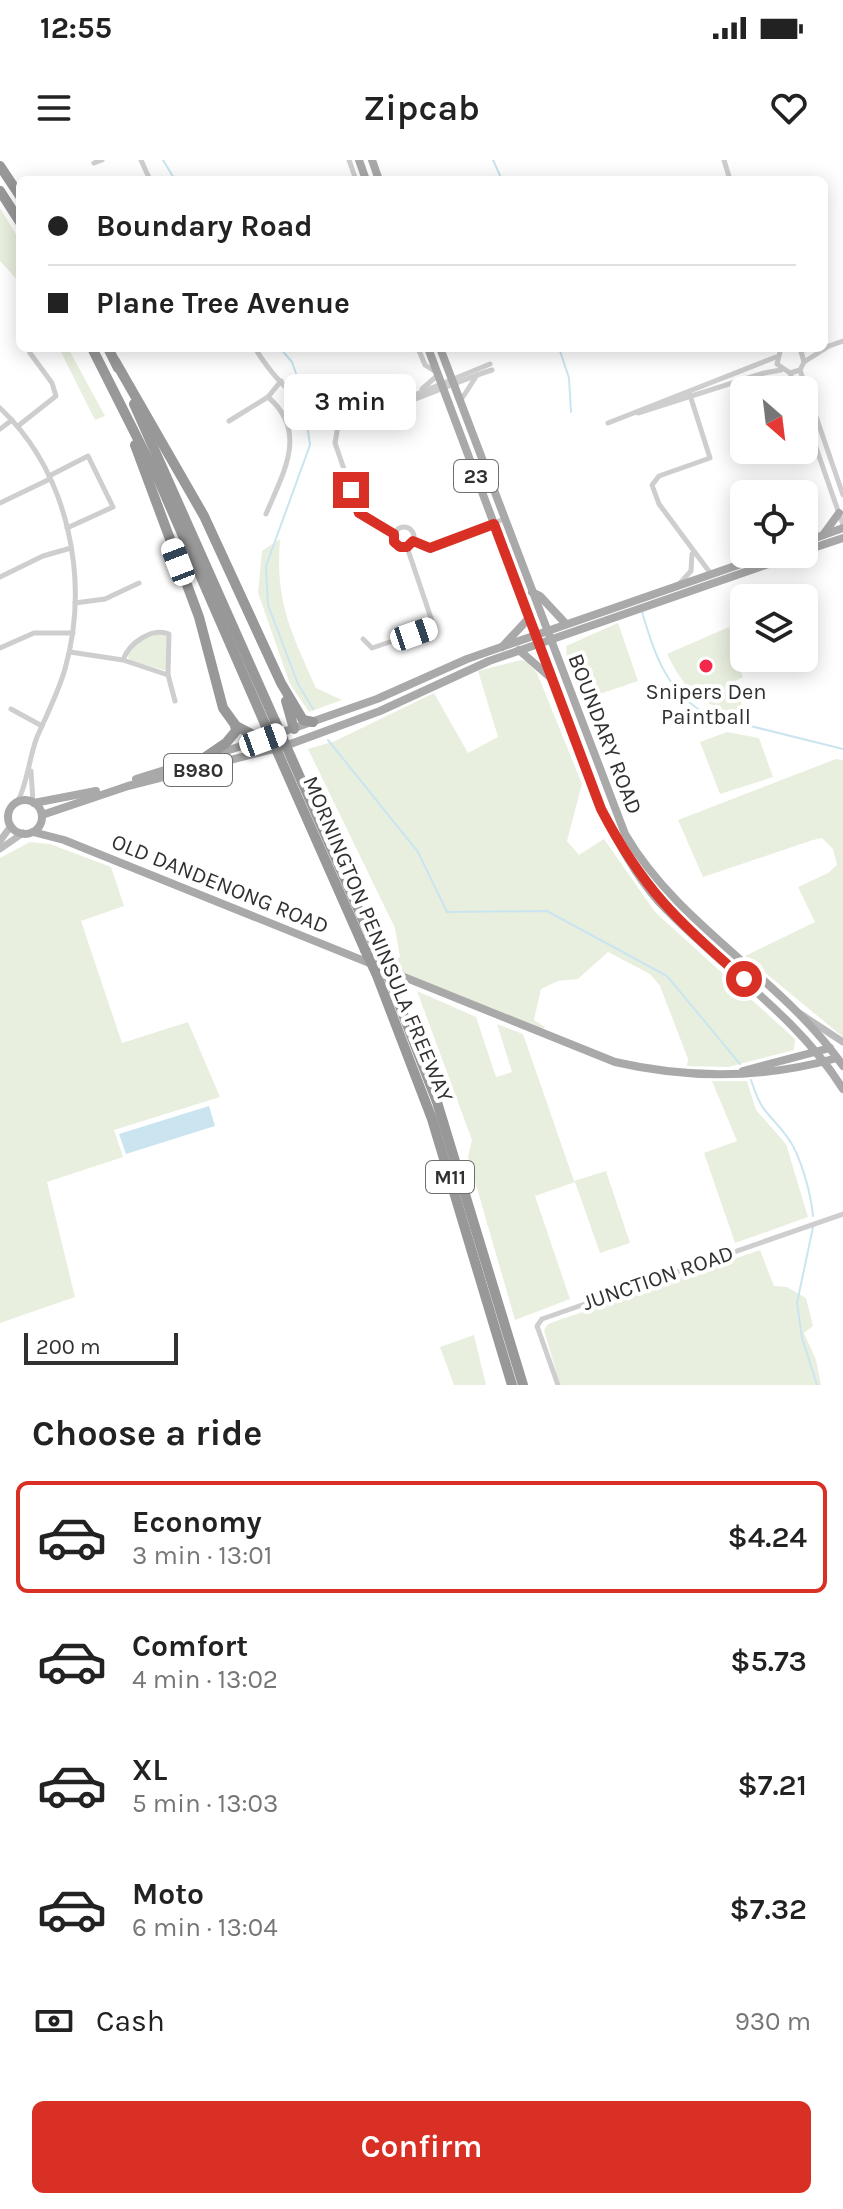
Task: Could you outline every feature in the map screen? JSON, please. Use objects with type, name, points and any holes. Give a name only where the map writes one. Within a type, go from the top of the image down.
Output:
[{"type":"highway","points":[[0,166],[16,190]]},
{"type":"highway","points":[[0,191],[16,216]]},
{"type":"highway","name":"MORNINGTON PENINSULA FREEWAY","points":[[94,352],[283,747],[389,978],[437,1102],[523,1385]]},
{"type":"highway","name":"MORNINGTON PENINSULA FREEWAY","points":[[110,352],[270,722]]},
{"type":"highway","points":[[115,361],[204,516],[281,683],[302,719],[313,722]]},
{"type":"highway","points":[[118,399],[199,617],[220,699],[235,725],[236,731],[229,740],[204,758]]},
{"type":"highway","points":[[281,683],[294,729]]},
{"type":"highway","points":[[235,725],[263,740]]},
{"type":"highway","name":"MORNINGTON PENINSULA FREEWAY","points":[[283,747],[432,1119],[512,1385]]},
{"type":"main road","name":"BOUNDARY ROAD","points":[[430,352],[601,809],[631,864],[657,900],[803,1036],[843,1089]]},
{"type":"main road","name":"BOUNDARY ROAD","points":[[442,352],[611,806],[634,850],[666,892],[695,922],[796,1011],[841,1060]]},
{"type":"main road","points":[[822,536],[839,513]]},
{"type":"main road","points":[[501,542],[505,521]]},
{"type":"main road","points":[[818,537],[843,526]]},
{"type":"main road","points":[[818,546],[843,538]]},
{"type":"main road","points":[[548,636],[566,624],[730,568]]},
{"type":"main road","points":[[548,636],[754,568]]},
{"type":"main road","points":[[531,591],[540,596],[566,624]]},
{"type":"main road","points":[[502,647],[529,618]]},
{"type":"main road","name":"B980","points":[[42,818],[128,786],[283,747],[380,711],[470,668],[548,636]]},
{"type":"main road","name":"B980","points":[[15,804],[86,794],[263,740],[502,647],[519,647]]},
{"type":"main road","points":[[519,647],[552,679]]},
{"type":"main road","points":[[263,740],[283,747],[294,729]]},
{"type":"main road","name":"OLD DANDENONG ROAD","points":[[33,802],[42,818],[64,840]]},
{"type":"main road","points":[[0,807],[15,804]]},
{"type":"main road","points":[[0,841],[15,804]]},
{"type":"main road","points":[[0,849],[28,832],[42,818]]},
{"type":"main road","name":"OLD DANDENONG ROAD","points":[[7,822],[28,832],[64,840],[582,1051],[649,1069],[727,1075],[776,1072],[841,1060]]},
{"type":"main road","points":[[796,1011],[843,1042]]},
{"type":"main road","points":[[790,1060],[801,1048],[803,1036]]},
{"type":"main road","name":"OLD DANDENONG ROAD","points":[[727,1075],[790,1060],[843,1042]]},
{"type":"street","points":[[94,163],[102,160]]},
{"type":"street","points":[[258,352],[281,381],[299,395],[340,412],[394,409],[440,380]]},
{"type":"street","points":[[420,352],[425,365],[440,380]]},
{"type":"street","points":[[690,395],[777,352]]},
{"type":"street","points":[[779,352],[781,370]]},
{"type":"street","points":[[801,352],[804,362]]},
{"type":"street","points":[[817,352],[804,362],[800,370],[843,495]]},
{"type":"street","points":[[18,426],[56,396],[52,383],[30,353]]},
{"type":"street","points":[[340,412],[385,407],[440,380],[453,381],[478,375],[491,367],[453,381]]},
{"type":"street","points":[[608,423],[769,371],[790,373],[800,370]]},
{"type":"street","points":[[460,400],[478,375]]},
{"type":"street","points":[[229,421],[268,397],[281,381]]},
{"type":"street","points":[[690,395],[710,458],[659,476],[652,485],[659,504],[711,574]]},
{"type":"street","points":[[266,514],[293,450],[288,419],[268,397]]},
{"type":"street","points":[[0,408],[18,426],[49,478],[67,528],[75,603],[73,633],[61,682],[15,804]]},
{"type":"street","points":[[340,412],[335,443],[359,513],[394,534],[397,545],[407,547]]},
{"type":"street","points":[[0,429],[12,420]]},
{"type":"street","points":[[818,453],[843,526]]},
{"type":"street","points":[[0,503],[88,456],[113,507],[67,528]]},
{"type":"street","points":[[413,541],[430,548],[505,521]]},
{"type":"street","points":[[394,534],[398,528],[409,528],[413,541]]},
{"type":"street","points":[[407,547],[413,541]]},
{"type":"street","points":[[363,639],[372,648],[434,627],[407,547]]},
{"type":"street","points":[[0,577],[43,556],[71,548]]},
{"type":"street","points":[[679,584],[692,569],[691,551]]},
{"type":"street","points":[[75,603],[100,600],[139,583]]},
{"type":"street","points":[[123,660],[128,647],[136,640],[167,632],[171,640],[168,675],[175,701]]},
{"type":"street","points":[[0,648],[34,633],[73,633]]},
{"type":"street","points":[[69,652],[123,660],[168,675]]},
{"type":"street","points":[[11,709],[42,726]]},
{"type":"street","points":[[31,766],[33,802]]},
{"type":"street","name":"JUNCTION ROAD","points":[[558,1385],[537,1326],[542,1319],[843,1214]]},
{"type":"green space","points":[[0,208],[16,234],[16,279],[0,261]]},
{"type":"green space","points":[[61,352],[70,352],[105,416],[95,420]]},
{"type":"green space","points":[[280,539],[280,581],[292,633],[316,688],[342,700],[309,712],[290,684],[258,593],[262,551]]},
{"type":"green space","points":[[618,623],[638,681],[582,700],[567,661],[566,646]]},
{"type":"green space","name":"Snipers Den Paintball","points":[[729,627],[730,672],[741,672],[743,677],[735,681],[745,716],[717,707],[697,696],[682,680],[667,654]]},
{"type":"green space","points":[[161,633],[169,638],[167,671],[129,660],[127,653],[142,639]]},
{"type":"green space","points":[[521,660],[528,662],[537,673],[582,784],[567,841],[579,855],[604,839],[655,912],[795,1039],[794,1050],[728,1067],[687,1066],[688,1059],[660,986],[650,974],[608,952],[578,979],[558,981],[541,989],[534,1020],[545,1027],[542,1030],[392,970],[389,963],[400,957],[395,928],[308,749],[335,741],[434,693],[468,753],[498,737],[478,671]]},
{"type":"green space","name":"Snipers Den Paintball","points":[[727,732],[759,738],[773,777],[720,794],[700,742]]},
{"type":"green space","points":[[836,759],[843,760],[843,1037],[745,956],[815,922],[798,887],[828,873],[837,865],[833,849],[822,838],[703,877],[678,820]]},
{"type":"green space","points":[[30,842],[50,844],[111,867],[124,906],[81,921],[122,1043],[188,1022],[220,1097],[114,1130],[123,1157],[47,1182],[75,1297],[0,1323],[0,858]]},
{"type":"green space","points":[[417,991],[476,1017],[496,1077],[512,1072],[497,1024],[523,1034],[574,1181],[606,1171],[630,1243],[600,1253],[575,1182],[535,1196],[570,1299],[515,1320],[468,1157],[472,1140]]},
{"type":"green space","points":[[712,1081],[747,1081],[756,1110],[786,1144],[808,1217],[735,1243],[704,1153],[737,1141]]},
{"type":"green space","points":[[760,1250],[774,1286],[787,1287],[806,1298],[813,1326],[804,1333],[816,1360],[821,1385],[560,1385],[544,1330],[548,1324]]},
{"type":"green space","points":[[474,1335],[486,1385],[454,1385],[440,1347]]},
{"type":"water","points":[[209,1106],[215,1126],[126,1154],[119,1134]]},
{"type":"waterway","points":[[163,160],[173,176]]},
{"type":"waterway","points":[[493,160],[500,176]]},
{"type":"waterway","points":[[283,352],[292,362],[299,382]]},
{"type":"waterway","points":[[560,352],[569,378],[571,412]]},
{"type":"waterway","points":[[305,409],[310,445],[266,566],[268,605],[298,684],[313,709]]},
{"type":"waterway","points":[[642,612],[665,672],[683,697],[695,707],[710,716],[843,749]]},
{"type":"waterway","points":[[328,740],[418,852],[447,912],[547,911],[667,976],[740,1064]]},
{"type":"waterway","points":[[751,1080],[763,1107],[788,1138],[797,1155],[808,1186],[813,1216]]},
{"type":"waterway","points":[[813,1227],[797,1303],[802,1338],[817,1385]]},
{"type":"place","name":"Snipers Den Paintball","points":[[706,666]]},
{"type":"route","points":[[351,490],[359,513],[394,534],[394,542],[400,547],[407,547],[413,541],[430,548],[494,524],[601,809],[617,841],[657,900],[744,979]]}]
